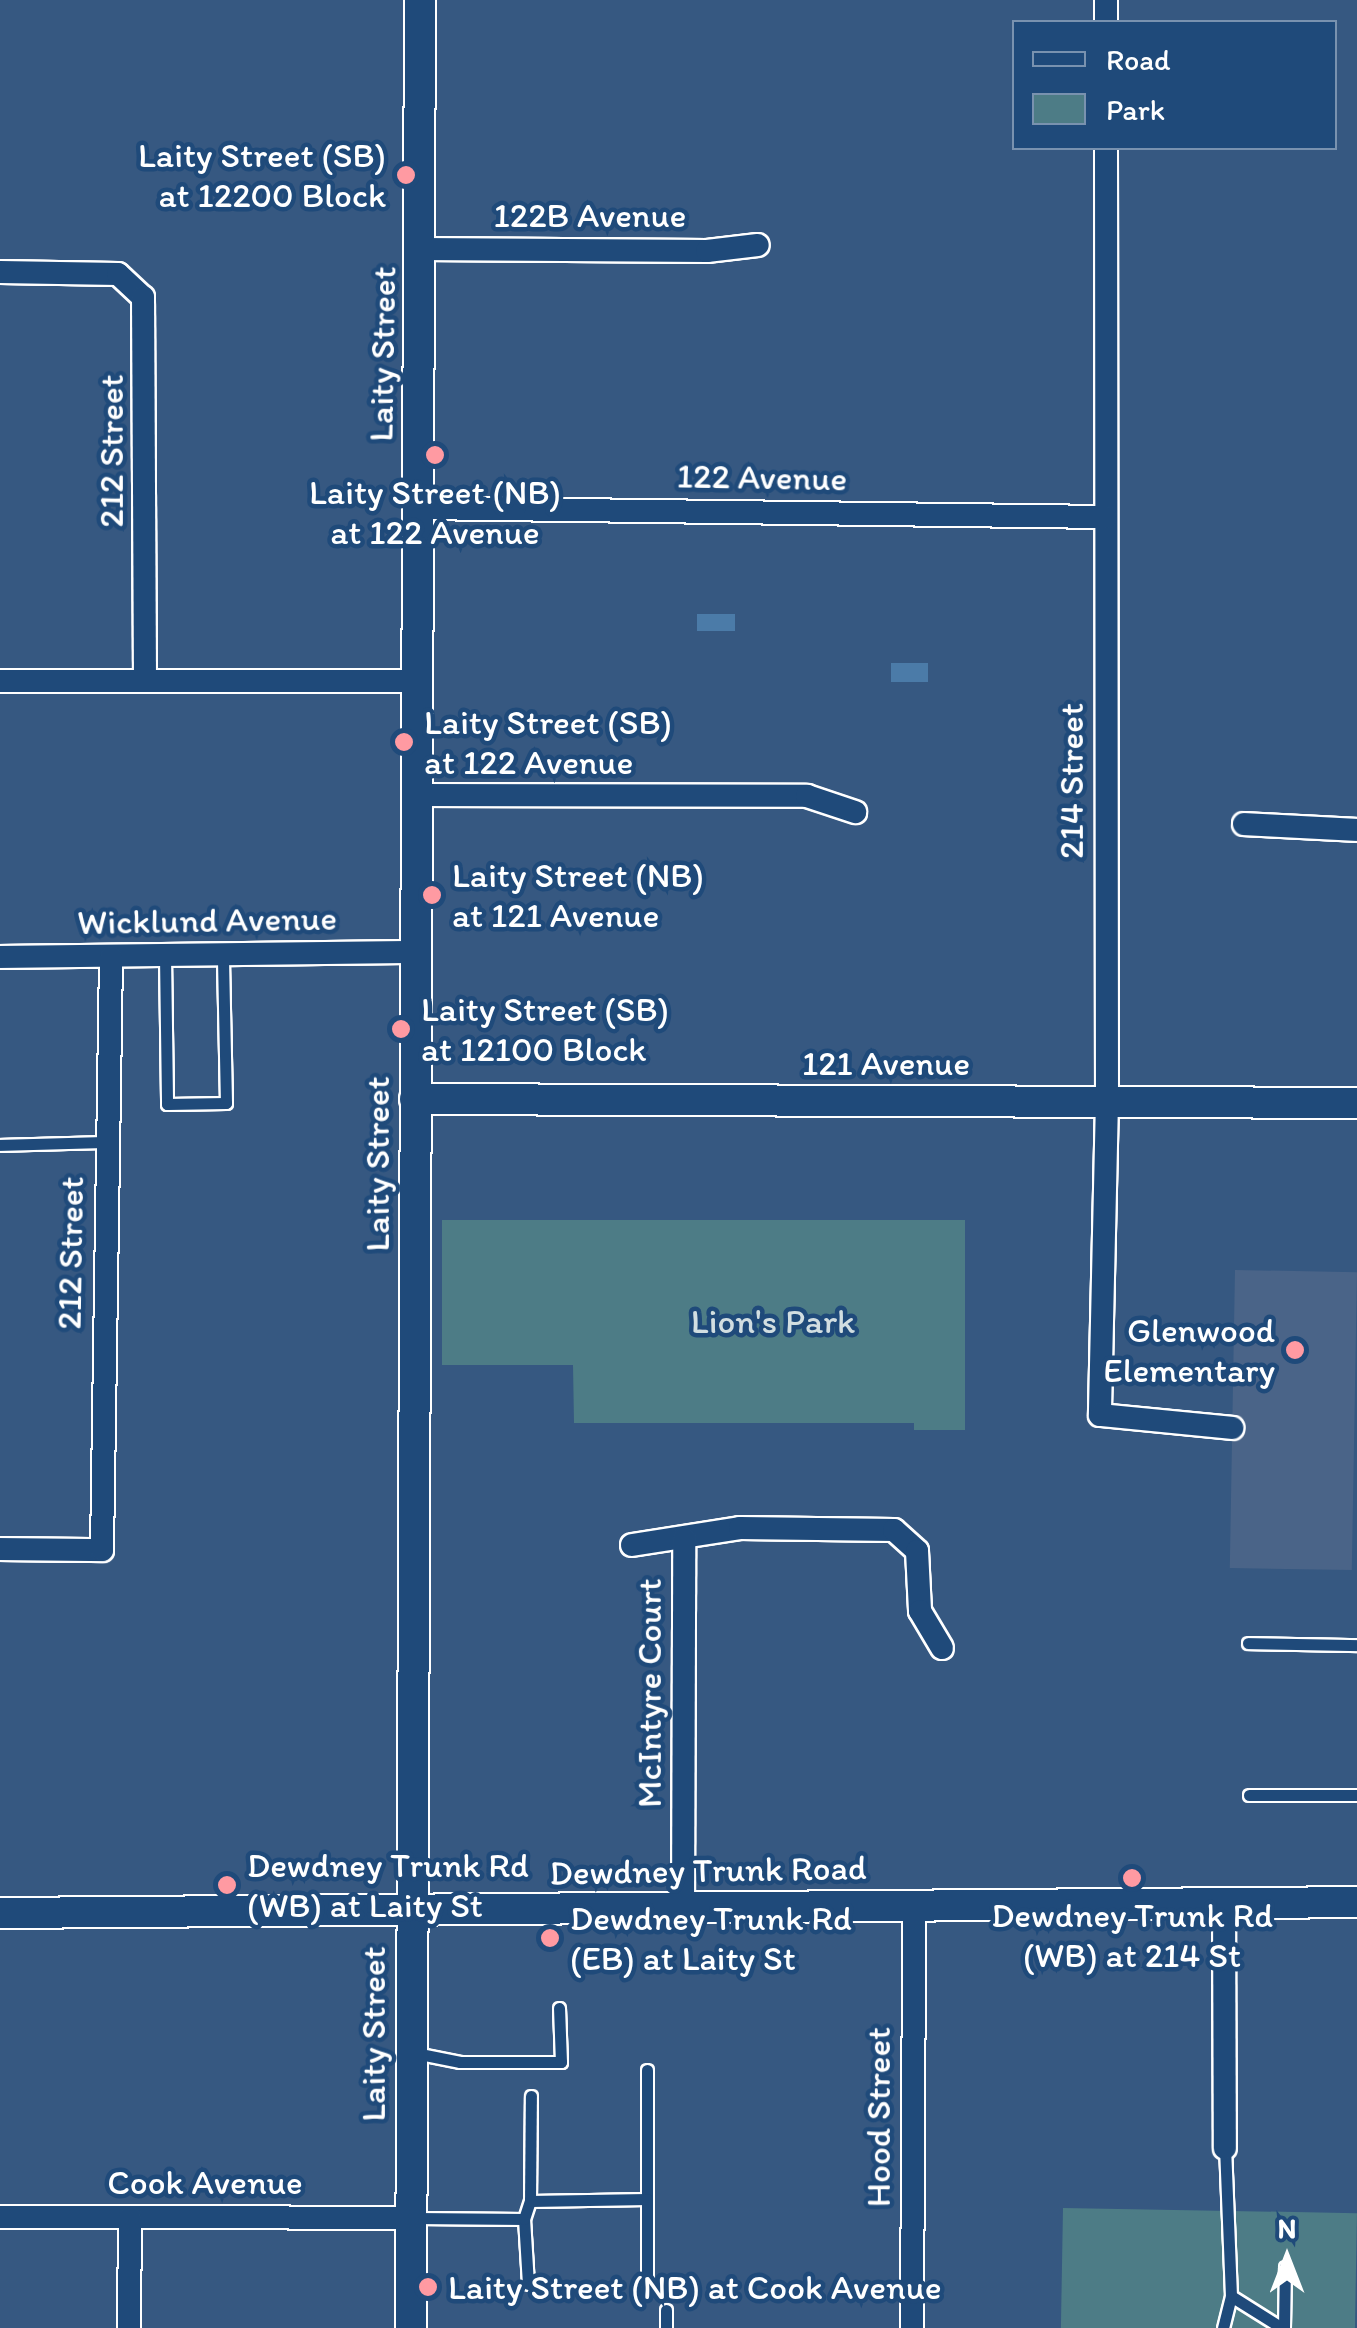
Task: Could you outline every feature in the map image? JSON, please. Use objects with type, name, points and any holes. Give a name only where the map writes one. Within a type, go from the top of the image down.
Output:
[{"type":"street","name":"Laity Street","points":[[411,2328],[420,0]]},
{"type":"street","name":"214 Street","points":[[1106,150],[1107,1101],[1100,1415],[1232,1428]]},
{"type":"street","name":"122B Avenue","points":[[421,249],[707,251],[758,245]]},
{"type":"street","name":"212 Street","points":[[0,272],[98,272],[134,284],[146,314],[145,682]]},
{"type":"street","name":"122 Avenue","points":[[418,508],[1106,516]]},
{"type":"street","points":[[0,681],[417,681]]},
{"type":"street","points":[[416,795],[807,796],[855,812]]},
{"type":"street","points":[[1244,824],[1357,830]]},
{"type":"street","name":"Wicklund Avenue","points":[[0,957],[416,952]]},
{"type":"street","name":"212 Street","points":[[0,1549],[102,1550],[111,958]]},
{"type":"street","name":"121 Avenue","points":[[415,1100],[1357,1103]]},
{"type":"street","name":"McIntyre Court","points":[[632,1545],[740,1528],[894,1530],[916,1551],[920,1611],[942,1648]]},
{"type":"street","name":"McIntyre Court","points":[[683,1908],[684,1538]]},
{"type":"street","points":[[1224,1902],[1224,2148]]},
{"type":"street","name":"Dewdney Trunk Road","points":[[0,1913],[1357,1902]]},
{"type":"street","name":"Hood Street","points":[[912,2328],[914,1906]]},
{"type":"street","name":"Cook Avenue","points":[[0,2217],[410,2218]]},
{"type":"street","points":[[130,2218],[130,2328]]},
{"type":"lane","points":[[164,956],[166,1104],[226,1104],[223,956]]},
{"type":"lane","points":[[0,1144],[107,1142]]},
{"type":"lane","points":[[1248,1643],[1357,1644]]},
{"type":"lane","points":[[1249,1795],[1357,1795]]},
{"type":"lane","points":[[411,2052],[460,2062],[560,2062],[560,2008]]},
{"type":"lane","points":[[647,2070],[647,2281]]},
{"type":"lane","points":[[528,2284],[524,2219],[530,2201],[531,2096]]},
{"type":"lane","points":[[1223,2328],[1231,2296],[1224,2148]]},
{"type":"lane","points":[[530,2201],[647,2200]]},
{"type":"lane","points":[[410,2218],[524,2219]]},
{"type":"lane","points":[[1231,2296],[1283,2328],[1286,2267]]},
{"type":"lane","points":[[666,2310],[666,2328]]},
{"type":"shaded area","points":[[697,614],[735,614],[735,631],[697,631]]},
{"type":"shaded area","points":[[891,663],[928,663],[928,682],[891,682]]},
{"type":"shaded area","name":"Glenwood Elementary","points":[[1235,1270],[1357,1272],[1352,1570],[1230,1568]]},
{"type":"green space","name":"Lion's Park","points":[[442,1220],[965,1220],[965,1430],[914,1430],[914,1423],[574,1423],[573,1365],[442,1365]]},
{"type":"green space","points":[[1063,2208],[1357,2213],[1355,2328],[1061,2328]]},
{"type":"place","name":"Laity Street (SB) at 12200 Block","points":[[406,175]]},
{"type":"place","name":"Laity Street (NB) at 122 Avenue","points":[[435,455]]},
{"type":"place","name":"Laity Street (SB) at 122 Avenue","points":[[404,742]]},
{"type":"place","name":"Laity Street (NB) at 121 Avenue","points":[[432,895]]},
{"type":"place","name":"Laity Street (SB) at 12100 Block","points":[[401,1029]]},
{"type":"place","name":"Glenwood Elementary","points":[[1295,1350]]},
{"type":"place","name":"Dewdney Trunk Rd (WB) at 214 St","points":[[1132,1878]]},
{"type":"place","name":"Dewdney Trunk Rd (WB) at Laity St","points":[[227,1885]]},
{"type":"place","name":"Dewdney Trunk Rd (EB) at Laity St","points":[[550,1938]]},
{"type":"place","name":"Laity Street (NB) at Cook Avenue","points":[[428,2287]]}]
